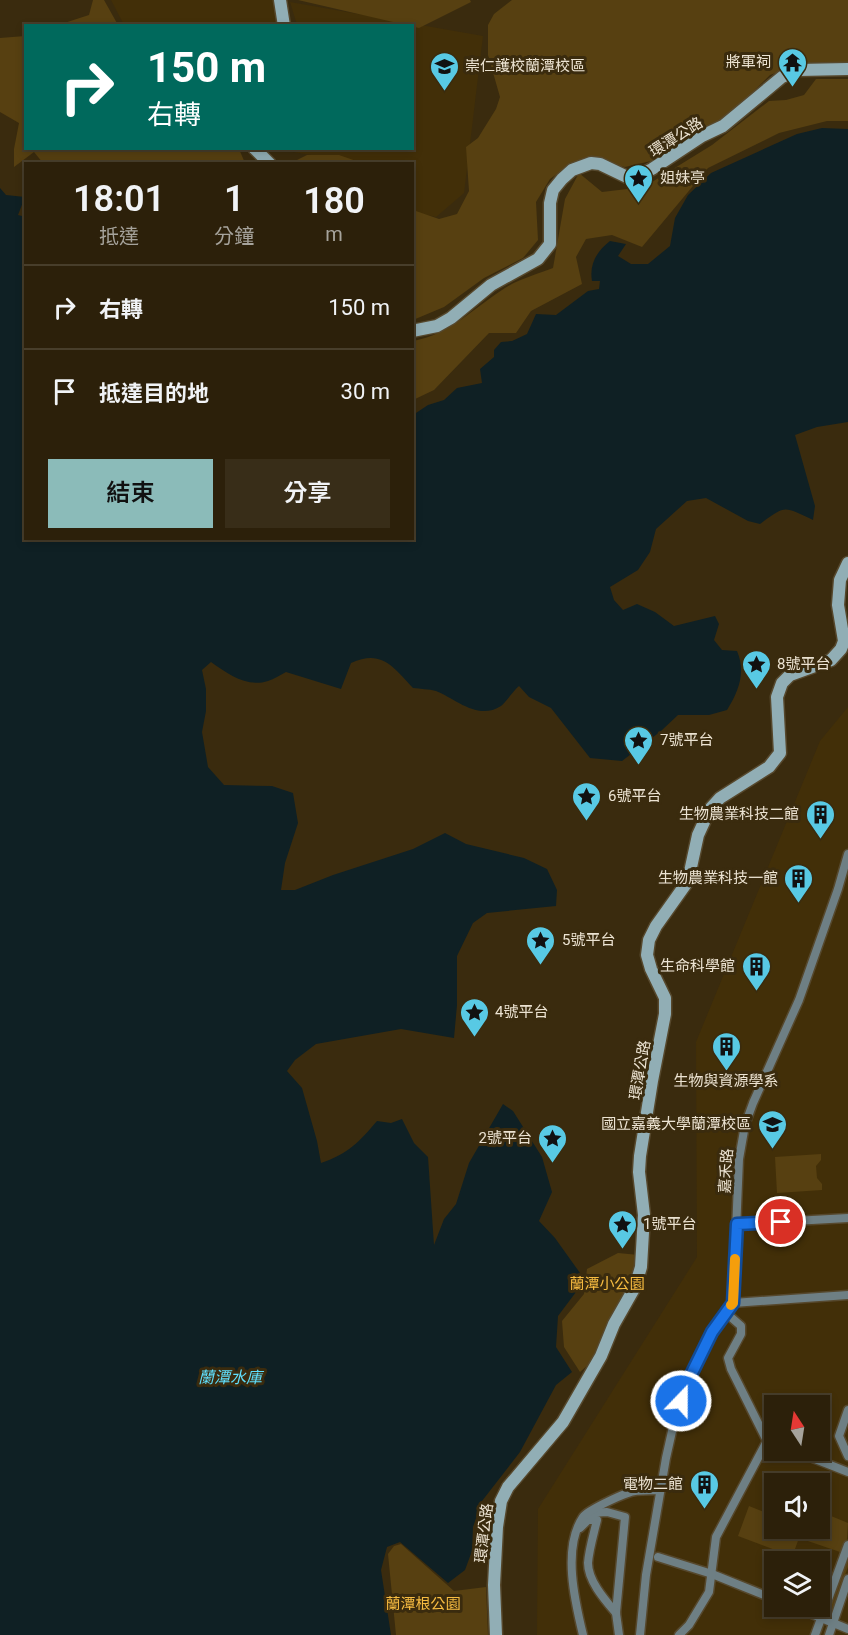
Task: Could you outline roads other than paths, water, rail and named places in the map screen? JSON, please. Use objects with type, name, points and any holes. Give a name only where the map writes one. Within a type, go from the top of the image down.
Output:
[{"type":"street","points":[[280,0],[284,24]]},
{"type":"street","name":"環潭公路","points":[[414,331],[437,326],[451,318],[491,285],[538,259],[550,243],[550,202],[553,190],[572,170],[591,163],[600,164],[627,177],[640,175],[702,136],[723,126],[782,77],[798,70],[848,69]]},
{"type":"street","points":[[256,150],[268,162]]},
{"type":"street","name":"環潭公路","points":[[496,1635],[494,1585],[497,1527],[501,1502],[508,1487],[563,1422],[601,1356],[614,1324],[635,1287],[640,1267],[644,1215],[639,1172],[640,1156],[665,1014],[665,998],[647,955],[649,940],[656,926],[688,881],[698,835],[710,809],[720,798],[770,767],[780,753],[777,697],[782,683],[790,675],[831,660],[841,649],[844,641],[838,605],[840,580],[848,563]]},
{"type":"street","name":"嘉禾路","points":[[733,1303],[739,1159],[745,1125],[791,1020],[838,889],[848,854]]},
{"type":"street","points":[[737,1224],[848,1218]]},
{"type":"street","points":[[640,1635],[646,1575],[675,1418],[686,1385],[712,1332],[733,1303],[848,1295]]},
{"type":"street","points":[[725,1312],[741,1326],[741,1334],[728,1358],[730,1369],[764,1430]]},
{"type":"street","points":[[848,1410],[839,1436],[848,1456]]},
{"type":"street","points":[[679,1635],[689,1625],[709,1592],[716,1537],[764,1454]]},
{"type":"street","points":[[820,1461],[848,1472]]},
{"type":"street","points":[[583,1635],[573,1593],[573,1549],[577,1530],[584,1515],[630,1492],[660,1490]]},
{"type":"street","points":[[584,1515],[607,1512],[625,1517],[616,1613],[619,1635]]},
{"type":"street","points":[[577,1530],[588,1520],[597,1520],[588,1563],[590,1574],[605,1600],[616,1613]]},
{"type":"street","points":[[818,1627],[848,1545]]},
{"type":"street","points":[[658,1557],[712,1574],[764,1595]]},
{"type":"street","points":[[832,1631],[848,1579]]},
{"type":"street","points":[[806,1617],[818,1627],[832,1631],[848,1629]]},
{"type":"water","name":"蘭潭水庫","points":[[822,128],[848,129],[848,422],[817,427],[795,435],[815,506],[813,520],[796,512],[785,510],[775,513],[760,524],[748,521],[706,498],[687,501],[656,529],[650,552],[638,570],[610,587],[614,600],[623,610],[637,604],[655,612],[674,626],[715,616],[719,624],[714,640],[722,650],[737,651],[741,666],[738,689],[727,710],[709,715],[678,715],[622,761],[590,758],[551,708],[529,697],[519,686],[501,706],[484,711],[467,707],[436,691],[413,688],[393,667],[379,659],[362,659],[351,663],[341,689],[286,672],[268,681],[253,683],[238,679],[211,662],[202,670],[206,689],[206,711],[202,732],[208,767],[224,785],[272,786],[293,793],[298,823],[285,863],[281,890],[295,890],[413,849],[445,833],[466,844],[524,858],[547,869],[557,890],[556,906],[487,913],[473,923],[457,956],[454,1038],[401,1029],[316,1044],[295,1060],[287,1071],[302,1088],[321,1163],[339,1156],[377,1121],[391,1123],[402,1119],[414,1143],[428,1157],[434,1245],[444,1219],[456,1204],[469,1163],[503,1104],[513,1111],[542,1157],[552,1192],[539,1221],[555,1238],[585,1280],[558,1316],[556,1347],[572,1372],[556,1385],[520,1452],[482,1501],[473,1527],[472,1551],[465,1570],[448,1583],[400,1542],[387,1547],[381,1570],[391,1635],[0,1635],[0,188],[6,195],[24,197],[18,215],[24,216],[24,540],[414,540],[414,414],[428,405],[444,400],[457,388],[482,383],[480,369],[494,357],[494,350],[501,342],[512,341],[527,334],[536,314],[556,315],[588,291],[599,289],[600,281],[592,281],[593,264],[601,249],[610,241],[626,244],[618,256],[631,264],[648,264],[670,246],[675,218],[688,195],[711,173],[797,134]]},
{"type":"place","name":"將軍祠","points":[[792,88]]},
{"type":"place","name":"崇仁護校蘭潭校區","points":[[444,92]]},
{"type":"place","name":"姐妹亭","points":[[639,204]]},
{"type":"place","name":"8號平台","points":[[756,690]]},
{"type":"place","name":"7號平台","points":[[639,766]]},
{"type":"place","name":"6號平台","points":[[587,822]]},
{"type":"place","name":"生物農業科技二館","points":[[820,840]]},
{"type":"place","name":"生物農業科技一館","points":[[799,904]]},
{"type":"place","name":"5號平台","points":[[541,966]]},
{"type":"place","name":"生命科學館","points":[[756,992]]},
{"type":"place","name":"4號平台","points":[[474,1038]]},
{"type":"place","name":"生物與資源學系","points":[[726,1072]]},
{"type":"place","name":"國立嘉義大學蘭潭校區","points":[[772,1150]]},
{"type":"place","name":"2號平台","points":[[553,1164]]},
{"type":"place","name":"1號平台","points":[[622,1250]]},
{"type":"place","name":"電物二館","points":[[704,1510]]},
{"type":"park label","name":"蘭潭小公園","points":[[607,1284]]},
{"type":"park label","name":"蘭潭根公園","points":[[423,1604]]}]
